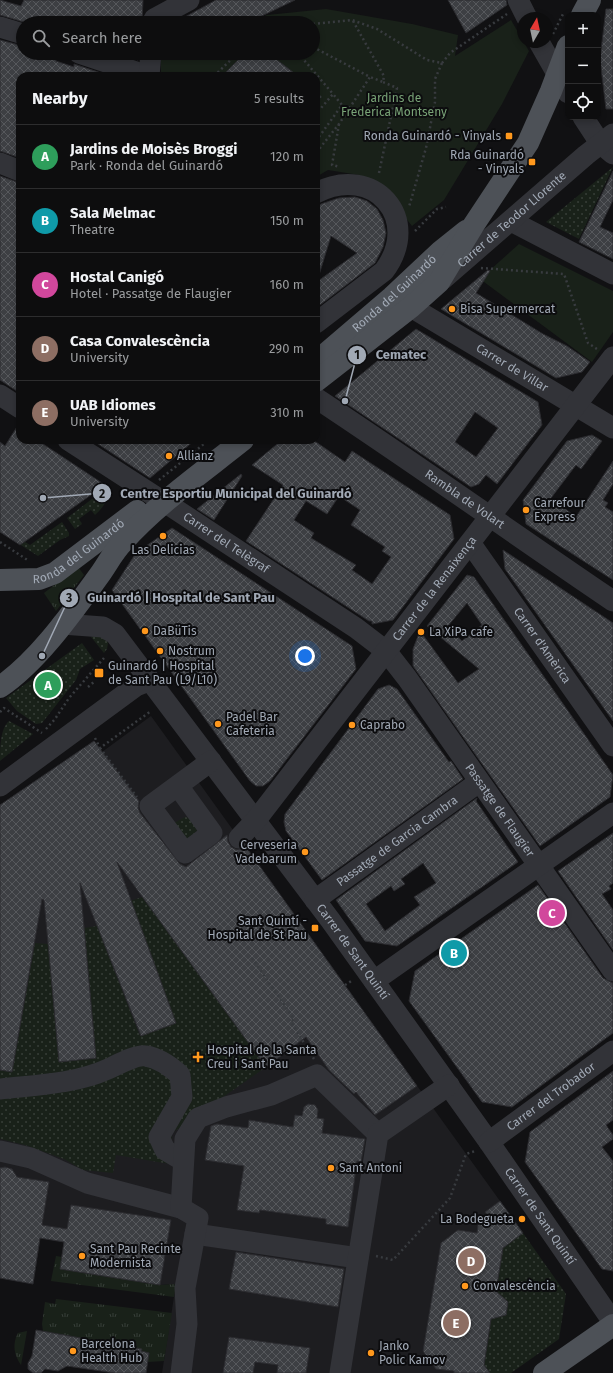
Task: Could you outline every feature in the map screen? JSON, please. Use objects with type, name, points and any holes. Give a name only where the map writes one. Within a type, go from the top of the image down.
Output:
[{"type":"main road","points":[[574,12],[590,0]]},
{"type":"main road","name":"Ronda del Guinardó","points":[[439,282],[473,226],[528,143],[557,74],[553,42]]},
{"type":"main road","name":"Ronda del Guinardó","points":[[320,359],[392,296],[441,250],[473,226]]},
{"type":"main road","name":"Carrer de Teodor Llorente","points":[[411,307],[439,282]]},
{"type":"main road","name":"Ronda del Guinardó","points":[[320,378],[411,307]]},
{"type":"main road","name":"Ronda del Guinardó","points":[[0,580],[39,579],[55,573],[159,494],[218,444]]},
{"type":"main road","name":"Ronda del Guinardó","points":[[0,687],[23,671],[62,624],[159,494],[237,444]]},
{"type":"main road","points":[[544,1373],[613,1324]]},
{"type":"street","points":[[154,14],[189,0]]},
{"type":"street","points":[[0,27],[16,32]]},
{"type":"street","points":[[100,60],[136,72]]},
{"type":"street","points":[[149,72],[150,60]]},
{"type":"street","points":[[557,74],[565,88]]},
{"type":"street","points":[[609,144],[604,128],[613,118]]},
{"type":"street","points":[[586,120],[609,144]]},
{"type":"street","name":"Carrer de Teodor Llorente","points":[[439,282],[511,221],[609,144]]},
{"type":"street","points":[[0,163],[16,169]]},
{"type":"street","points":[[320,190],[336,184],[352,183],[367,186],[384,199],[393,211],[405,236],[384,271],[320,320]]},
{"type":"street","points":[[511,221],[613,274]]},
{"type":"street","name":"Carrer de Villar","points":[[411,307],[613,428]]},
{"type":"street","name":"Carrer de la Renaixença","points":[[239,838],[256,820],[491,518],[576,406],[608,355]]},
{"type":"street","points":[[0,395],[16,405]]},
{"type":"street","name":"Rambla de Volart","points":[[320,401],[613,601]]},
{"type":"street","name":"Carrer del Telègraf","points":[[80,444],[159,494],[356,628],[386,651]]},
{"type":"street","name":"Carrer d'Amèrica","points":[[471,544],[613,746]]},
{"type":"street","name":"Carrer de Sant Quintí","points":[[62,624],[103,627],[111,630],[315,900],[364,980],[449,1085],[482,1146],[613,1324]]},
{"type":"street","name":"Passatge de Flaugier","points":[[386,651],[407,678],[613,972]]},
{"type":"street","points":[[0,786],[136,686],[150,681]]},
{"type":"street","points":[[178,786],[212,833],[182,855],[150,806],[211,761]]},
{"type":"street","name":"Passatge de Garcia Cambra","points":[[315,900],[479,782]]},
{"type":"street","points":[[364,980],[539,865],[613,813]]},
{"type":"street","name":"Carrer del Trobador","points":[[482,1146],[613,1051]]},
{"type":"street","points":[[0,1089],[60,1082],[94,1075],[144,1055],[166,1063],[180,1075],[182,1097],[159,1137],[165,1150],[182,1160]]},
{"type":"street","points":[[181,1208],[182,1160],[185,1139],[198,1118],[226,1107],[271,1095],[317,1075],[378,1134]]},
{"type":"street","points":[[340,1373],[364,1257],[378,1134],[449,1085]]},
{"type":"street","points":[[0,1152],[31,1158],[87,1183],[181,1208],[198,1218],[186,1288],[187,1324],[181,1373]]},
{"type":"street","points":[[195,1234],[364,1257]]},
{"type":"path","points":[[408,211],[426,148],[435,102],[435,79],[442,63],[450,52],[517,11]]},
{"type":"path","points":[[320,23],[352,20],[376,29],[427,60],[442,63]]},
{"type":"path","points":[[352,20],[384,76],[383,82]]},
{"type":"path","points":[[553,42],[565,25]]},
{"type":"path","points":[[320,51],[370,77],[397,88],[380,173],[372,172]]},
{"type":"path","points":[[218,72],[231,60]]},
{"type":"path","points":[[304,60],[314,72]]},
{"type":"path","points":[[320,148],[339,124],[370,77]]},
{"type":"path","points":[[320,79],[342,105],[320,135]]},
{"type":"path","points":[[320,109],[333,94]]},
{"type":"path","points":[[339,124],[332,165],[344,168]]},
{"type":"path","points":[[405,236],[437,209],[446,207]]},
{"type":"path","points":[[479,268],[564,274],[588,342],[608,355]]},
{"type":"path","points":[[159,494],[205,444]]},
{"type":"path","points":[[0,542],[30,562]]},
{"type":"path","points":[[37,737],[55,719],[69,698],[104,658]]},
{"type":"path","points":[[88,686],[95,681]]},
{"type":"path","points":[[0,712],[4,708],[42,733]]},
{"type":"path","points":[[100,748],[125,731]]},
{"type":"path","points":[[95,738],[100,748],[138,797]]},
{"type":"path","points":[[252,958],[295,1018],[291,1022],[316,1062],[317,1075]]},
{"type":"path","points":[[345,985],[364,980]]},
{"type":"path","points":[[364,1257],[393,1260],[450,1198],[466,1154],[482,1146]]},
{"type":"shaded area","name":"Hospital de la Santa Creu i Sant Pau","points":[[151,716],[500,1201],[485,1212],[489,1217],[478,1225],[477,1233],[458,1230],[441,1243],[423,1351],[436,1369],[454,1371],[454,1373],[162,1373],[176,1284],[160,1285],[171,1220],[71,1205],[67,1229],[42,1225],[49,1182],[15,1177],[14,1171],[8,1167],[0,1170],[0,805],[94,741],[102,752]]},
{"type":"green space","name":"Jardins de Frederica Montseny","points":[[326,9],[412,24],[458,35],[455,56],[511,20],[517,30],[517,48],[527,48],[529,51],[502,104],[444,200],[412,226],[387,194],[359,175],[328,170],[320,175],[320,72],[161,72],[161,60],[320,60],[320,16],[265,16]]},
{"type":"green space","points":[[613,167],[579,239],[546,222]]},
{"type":"green space","points":[[519,244],[613,291],[613,332],[592,362],[480,279]]},
{"type":"green space","points":[[109,486],[107,499],[101,509],[95,515],[91,510],[79,519],[82,524],[75,529],[67,518]]},
{"type":"green space","points":[[62,522],[69,533],[69,536],[60,540],[38,556],[16,542],[17,537],[30,545]]},
{"type":"green space","points":[[78,567],[84,575],[56,611],[44,593]]},
{"type":"green space","points":[[95,634],[106,639],[108,643],[107,649],[104,653],[91,637]]},
{"type":"green space","points":[[82,643],[94,660],[80,669],[76,680],[42,723],[36,724],[17,711],[6,698]]},
{"type":"green space","points":[[9,721],[33,734],[0,761],[2,734],[6,724]]},
{"type":"green space","points":[[185,817],[194,819],[198,830],[187,839],[174,823]]},
{"type":"green space","points":[[142,897],[266,1067],[172,1133],[170,1164],[116,1155],[113,1173],[83,1170],[64,1159],[25,1145],[0,1139],[0,1070],[12,1072],[35,943],[48,944],[59,1062],[96,1058],[84,928],[97,926],[140,1036],[175,1023],[130,901]]},
{"type":"green space","points":[[523,1233],[566,1294],[559,1339],[511,1373],[490,1373],[484,1365],[491,1319],[504,1315],[508,1302],[496,1291],[503,1246]]},
{"type":"green space","points":[[56,1256],[62,1257],[60,1269],[160,1285],[176,1284],[174,1297],[51,1281]]},
{"type":"green space","points":[[56,1299],[172,1313],[164,1361],[147,1362],[149,1353],[141,1351],[142,1349],[43,1331],[42,1324],[45,1302],[55,1304]]},
{"type":"green space","points":[[27,1331],[21,1365],[15,1353],[14,1345],[18,1333]]},
{"type":"building","points":[[0,0],[21,6],[24,0],[143,0],[142,16],[16,16],[16,20],[0,15]]},
{"type":"building","points":[[216,0],[295,0],[262,16],[187,16]]},
{"type":"building","points":[[448,0],[506,0],[507,5],[466,33]]},
{"type":"building","points":[[606,9],[613,9],[613,109],[606,109],[601,67],[601,51]]},
{"type":"building","points":[[0,40],[16,44],[16,60],[56,60],[74,67],[74,64],[98,72],[16,72],[16,157],[0,151]]},
{"type":"building","points":[[238,60],[277,60],[293,72],[226,72]]},
{"type":"building","points":[[613,171],[613,200],[600,227],[613,233],[613,259],[579,242]]},
{"type":"building","points":[[0,176],[16,182],[16,390],[0,380]]},
{"type":"building","points":[[355,197],[367,201],[377,209],[383,220],[386,233],[383,247],[375,263],[320,305],[320,280],[357,253],[331,236],[320,272],[320,205],[339,198]]},
{"type":"building","points":[[488,270],[490,271],[476,293],[543,334],[567,346],[590,362],[582,372],[556,378],[441,309]]},
{"type":"building","points":[[416,329],[538,402],[542,425],[497,484],[486,475],[479,484],[471,487],[335,396]],"holes":[[[475,412],[498,428],[476,457],[455,442]]]},
{"type":"building","points":[[16,428],[16,444],[43,444],[105,485],[20,545],[0,532],[0,442],[5,446]]},
{"type":"building","points":[[592,435],[602,441],[581,469],[576,465],[551,498],[576,517],[613,461],[613,484],[603,500],[608,503],[605,507],[613,512],[613,580],[526,524],[523,500],[567,441]]},
{"type":"building","points":[[98,444],[190,444],[150,478]]},
{"type":"building","points":[[277,444],[319,444],[345,462],[352,451],[450,515],[454,539],[393,620],[372,624],[372,621],[369,621],[246,541],[283,485],[252,465]],"holes":[[[339,496],[360,510],[351,525],[385,547],[382,551],[391,557],[372,584],[352,570],[356,565],[311,538],[314,533],[294,520],[306,501],[327,514]]]},
{"type":"building","points":[[241,474],[242,476],[214,520],[197,509]]},
{"type":"building","points":[[172,528],[352,646],[356,669],[270,781],[263,786],[256,786],[250,781],[112,590],[136,553]]},
{"type":"building","points":[[503,550],[613,623],[613,721],[505,569]]},
{"type":"building","points":[[467,575],[474,577],[613,775],[610,797],[540,846],[413,666],[413,649],[420,631],[458,683],[479,669],[427,626]],"holes":[[[467,603],[482,625],[462,641],[447,627]]]},
{"type":"building","points":[[389,685],[397,689],[449,762],[451,761],[463,779],[322,880],[286,831],[284,822],[285,814],[378,689]]},
{"type":"building","name":"Hospital de la Santa Creu i Sant Pau","points":[[94,741],[139,801],[138,808],[140,813],[180,864],[186,867],[227,835],[228,842],[231,847],[237,850],[246,847],[417,1086],[375,1115],[356,1092],[354,1094],[329,1070],[306,1037],[266,1067],[117,862],[176,1023],[141,1036],[80,883],[96,1058],[59,1062],[44,900],[42,899],[12,1072],[0,1070],[0,805]]},
{"type":"building","points":[[477,798],[476,801],[518,862],[397,946],[365,941],[336,900]],"holes":[[[423,863],[436,883],[414,897],[420,905],[385,931],[366,904],[391,886],[394,891],[405,884],[401,879]]]},
{"type":"building","points":[[613,833],[613,883],[609,886],[611,889],[602,894],[613,910],[613,950],[558,871]]},
{"type":"building","points":[[538,885],[603,978],[613,983],[613,1033],[512,1107],[482,1102],[409,1001],[415,971]]},
{"type":"building","points":[[613,1071],[613,1120],[606,1125],[613,1135],[613,1139],[602,1147],[613,1161],[613,1271],[602,1269],[525,1162],[530,1132]]},
{"type":"building","points":[[308,1104],[315,1105],[318,1110],[317,1118],[324,1119],[322,1133],[365,1139],[361,1162],[357,1161],[348,1227],[326,1224],[326,1219],[260,1210],[259,1213],[237,1210],[244,1166],[205,1160],[211,1126],[217,1124],[248,1128],[249,1120],[293,1127],[295,1115],[302,1116],[304,1107]]},
{"type":"building","points":[[5,1167],[12,1169],[17,1177],[49,1182],[42,1225],[67,1229],[71,1205],[171,1220],[160,1285],[60,1269],[64,1242],[40,1238],[33,1284],[0,1278],[0,1168]]},
{"type":"building","name":"Convalescència","points":[[500,1201],[523,1233],[503,1248],[496,1291],[508,1302],[506,1315],[491,1319],[484,1365],[490,1373],[454,1373],[454,1371],[436,1369],[423,1351],[441,1243],[458,1230],[477,1233],[478,1225],[489,1217],[485,1212]]},
{"type":"building","points":[[236,1252],[344,1269],[338,1307],[229,1289]]},
{"type":"building","name":"Barcelona Health Hub","points":[[36,1330],[142,1349],[141,1351],[149,1353],[146,1373],[115,1373],[67,1366],[58,1371],[45,1369],[41,1373],[33,1373],[28,1369],[28,1363],[32,1356]]},
{"type":"building","points":[[229,1337],[310,1348],[306,1373],[277,1373],[278,1365],[255,1362],[253,1373],[223,1373]]},
{"type":"place","name":"Ronda Guinardó - Vinyals","points":[[509,136]]},
{"type":"place","name":"Rda Guinardó - Vinyals","points":[[532,162]]},
{"type":"place","name":"Bisa Supermercat","points":[[452,309]]},
{"type":"place","name":"Cematec","points":[[345,401]]},
{"type":"place","name":"Allianz","points":[[169,456]]},
{"type":"place","name":"Centre Esportiu Municipal del Guinardó","points":[[43,498]]},
{"type":"place","name":"Carrefour Express","points":[[526,510]]},
{"type":"place","name":"Las Delicias","points":[[163,536]]},
{"type":"place","name":"DaBüTis","points":[[145,631]]},
{"type":"place","name":"La XiPa cafe","points":[[421,632]]},
{"type":"place","name":"Nostrum","points":[[160,651]]},
{"type":"place","name":"Guinardó | Hospital de Sant Pau","points":[[42,656]]},
{"type":"place","name":"Guinardó | Hospital de Sant Pau (L9/L10)","points":[[99,673]]},
{"type":"place","name":"Jardins de Moisès Broggi","points":[[48,685]]},
{"type":"place","name":"Padel Bar Cafeteria","points":[[218,724]]},
{"type":"place","name":"Caprabo","points":[[352,725]]},
{"type":"place","name":"Cerveseria Vadebarum","points":[[305,852]]},
{"type":"place","name":"Hostal Canigó","points":[[552,913]]},
{"type":"place","name":"Sant Quintí - Hospital de St Pau","points":[[315,928]]},
{"type":"place","name":"Sala Melmac","points":[[454,953]]},
{"type":"place","name":"Hospital de la Santa Creu i Sant Pau","points":[[198,1057]]},
{"type":"place","name":"Sant Antoni","points":[[331,1168]]},
{"type":"place","name":"La Bodegueta","points":[[522,1219]]},
{"type":"place","name":"Sant Pau Recinte Modernista","points":[[82,1256]]},
{"type":"place","name":"Casa Convalescència","points":[[471,1261]]},
{"type":"place","name":"Convalescència","points":[[465,1286]]},
{"type":"place","name":"UAB Idiomes","points":[[456,1323]]},
{"type":"place","name":"Barcelona Health Hub","points":[[73,1351]]},
{"type":"place","name":"Janko Polic Kamov","points":[[371,1353]]}]
